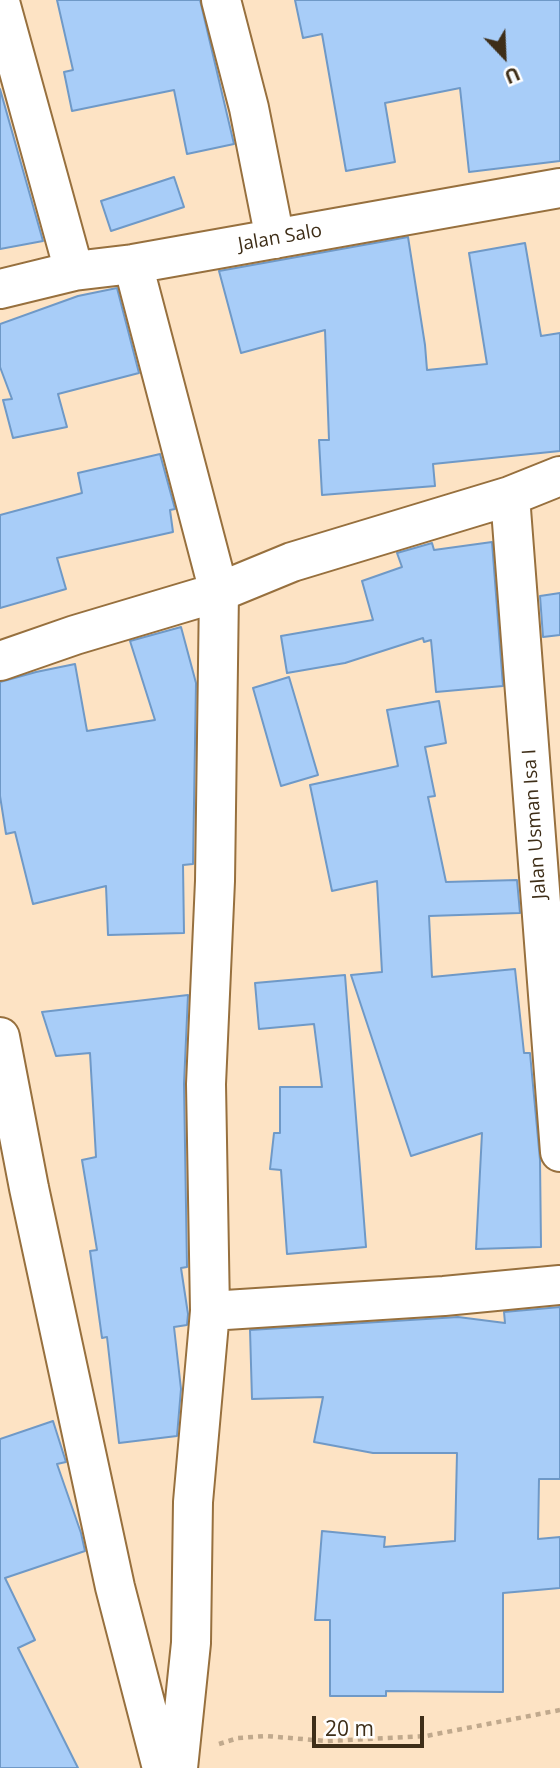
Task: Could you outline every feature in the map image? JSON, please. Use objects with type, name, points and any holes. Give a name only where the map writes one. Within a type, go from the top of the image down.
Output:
[{"type":"street","points":[[221,0],[248,108],[275,239]]},
{"type":"street","points":[[1,9],[74,271]]},
{"type":"street","name":"Jalan Salo","points":[[0,289],[74,271],[133,264],[560,187]]},
{"type":"street","points":[[133,264],[219,592],[215,881],[206,1084],[210,1311],[194,1502],[191,1643],[174,1760]]},
{"type":"street","points":[[0,661],[75,635],[219,592],[292,562],[510,496],[560,476]]},
{"type":"street","name":"Jalan Usman Isa I","points":[[510,496],[560,1152]]},
{"type":"street","points":[[0,1037],[29,1188],[115,1587],[174,1760]]},
{"type":"street","points":[[210,1311],[444,1296],[560,1285]]},
{"type":"path","points":[[174,1760],[238,1738],[266,1736],[326,1741],[426,1736],[560,1710]]},
{"type":"building","points":[[57,0],[200,0],[234,144],[187,154],[174,90],[72,111],[64,72],[73,70]]},
{"type":"building","points":[[295,0],[560,0],[560,161],[469,172],[460,88],[385,103],[395,162],[346,171],[322,34],[303,38]]},
{"type":"building","points":[[0,89],[43,241],[0,249]]},
{"type":"building","points":[[174,177],[184,207],[111,231],[101,201]]},
{"type":"building","points":[[408,237],[427,370],[487,364],[469,253],[525,243],[541,336],[560,333],[560,451],[433,464],[435,486],[322,495],[319,440],[329,440],[325,330],[241,353],[219,271]]},
{"type":"building","points":[[117,288],[139,373],[58,394],[67,427],[13,438],[3,400],[12,399],[0,367],[0,324],[78,296]]},
{"type":"building","points":[[160,454],[175,509],[170,510],[173,532],[57,558],[66,589],[0,608],[0,515],[82,493],[78,473]]},
{"type":"building","points":[[492,542],[503,686],[436,692],[431,640],[424,642],[423,638],[345,663],[287,673],[281,636],[373,620],[362,581],[402,567],[397,553],[432,543],[434,550]]},
{"type":"building","points":[[560,593],[560,635],[543,637],[540,596]]},
{"type":"building","points":[[181,627],[196,683],[193,864],[183,865],[184,933],[108,935],[106,886],[33,904],[15,832],[6,834],[0,796],[0,682],[75,664],[87,731],[155,720],[130,641]]},
{"type":"building","points":[[289,677],[318,775],[281,786],[253,688]]},
{"type":"building","points":[[439,701],[446,743],[425,747],[435,796],[428,797],[446,882],[517,880],[520,913],[429,916],[432,977],[515,969],[524,1053],[530,1053],[540,1160],[541,1247],[476,1249],[482,1133],[411,1156],[351,975],[382,972],[377,881],[332,891],[310,785],[398,766],[387,710]]},
{"type":"building","points":[[345,975],[366,1247],[287,1254],[281,1170],[270,1169],[274,1133],[280,1133],[280,1087],[322,1087],[314,1024],[259,1029],[255,983]]},
{"type":"building","points":[[188,995],[184,1084],[187,1267],[181,1268],[188,1314],[187,1325],[174,1327],[181,1389],[177,1436],[119,1443],[107,1337],[102,1338],[90,1251],[97,1250],[82,1160],[96,1157],[90,1053],[56,1056],[42,1012]]},
{"type":"building","points":[[560,1307],[560,1479],[539,1479],[538,1539],[560,1537],[560,1588],[503,1593],[503,1692],[386,1691],[386,1696],[330,1696],[330,1620],[315,1620],[322,1531],[385,1537],[384,1547],[455,1541],[457,1453],[373,1453],[314,1442],[323,1397],[252,1399],[250,1330],[458,1317],[505,1323],[504,1312]]},
{"type":"building","points":[[53,1421],[66,1462],[57,1464],[85,1551],[5,1578],[35,1640],[18,1648],[78,1768],[0,1768],[0,1439]]}]
